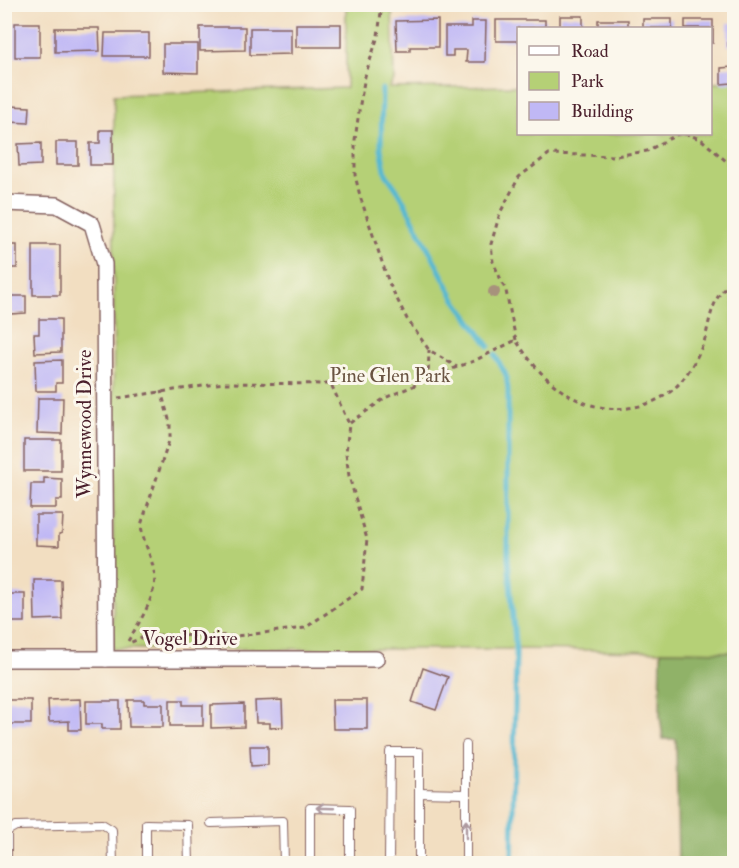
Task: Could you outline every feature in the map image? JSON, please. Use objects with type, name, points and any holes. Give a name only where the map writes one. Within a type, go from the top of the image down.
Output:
[{"type":"street","name":"Wynnewood Drive","points":[[4,203],[57,205],[92,224],[104,264],[106,659]]},
{"type":"street","name":"Vogel Drive","points":[[4,659],[376,659]]},
{"type":"lane","points":[[466,745],[466,864]]},
{"type":"lane","points":[[389,864],[390,752],[418,752],[419,864]]},
{"type":"lane","points":[[419,793],[466,794]]},
{"type":"lane","points":[[310,864],[310,808],[350,809],[350,864]]},
{"type":"lane","points":[[212,823],[283,821],[284,864]]},
{"type":"lane","points":[[7,864],[7,831],[16,826],[102,824],[112,830],[113,864]]},
{"type":"lane","points":[[146,864],[146,824],[156,824],[188,825],[189,864]]},
{"type":"path","points":[[382,4],[378,36],[365,76],[360,104],[355,175],[366,218],[388,283],[407,319],[429,350],[457,366]]},
{"type":"path","points":[[676,135],[647,151],[615,156],[549,154],[519,177],[500,213],[491,244],[493,262],[506,291],[516,340],[545,378],[579,400],[608,408],[634,408],[661,399],[686,377],[704,342],[715,302],[735,278]]},
{"type":"path","points":[[690,135],[702,140],[735,168]]},
{"type":"path","points":[[349,424],[385,398],[457,366],[474,361],[516,340]]},
{"type":"path","points":[[428,380],[429,350]]},
{"type":"path","points":[[116,398],[161,391],[224,382],[331,384],[349,424],[346,453],[349,476],[368,539],[362,590],[305,628],[236,636],[149,635],[127,643],[146,611],[154,583],[154,569],[142,539],[141,525],[170,438],[170,423],[161,391]]},
{"type":"green space","name":"Pine Glen Park","points":[[346,4],[392,5],[394,80],[389,88],[517,86],[517,135],[712,135],[712,83],[734,82],[734,652],[514,649],[113,649],[114,95],[346,88]]},
{"type":"green space","points":[[661,651],[734,652],[734,863],[678,863],[676,739],[663,739],[660,716]]},
{"type":"building","points":[[560,16],[583,16],[583,27],[560,27]]},
{"type":"building","points":[[643,19],[672,19],[672,27],[643,27]]},
{"type":"building","points":[[438,20],[438,47],[410,47],[410,51],[397,51],[396,21]]},
{"type":"building","points":[[496,20],[545,20],[545,27],[517,27],[517,41],[496,41]]},
{"type":"building","points":[[598,20],[628,20],[628,27],[598,27]]},
{"type":"building","points":[[685,20],[713,20],[713,43],[712,27],[685,27]]},
{"type":"building","points":[[472,21],[486,21],[485,62],[466,62],[467,50],[453,50],[453,56],[445,56],[445,27],[472,27]]},
{"type":"building","points":[[15,23],[40,23],[40,57],[15,57]]},
{"type":"building","points":[[728,23],[734,23],[734,46],[728,46]]},
{"type":"building","points":[[296,24],[341,24],[341,47],[296,47]]},
{"type":"building","points":[[200,27],[245,27],[245,50],[200,51]]},
{"type":"building","points":[[55,28],[99,28],[100,51],[55,52]]},
{"type":"building","points":[[250,28],[291,28],[291,54],[250,55]]},
{"type":"building","points":[[105,33],[149,33],[149,56],[104,56]]},
{"type":"building","points":[[163,44],[198,44],[198,73],[163,72]]},
{"type":"building","points":[[732,67],[732,83],[721,84],[721,68]]},
{"type":"building","points":[[10,106],[30,107],[29,123],[9,122]]},
{"type":"building","points":[[100,130],[113,130],[113,165],[90,165],[90,143],[100,143]]},
{"type":"building","points":[[56,142],[78,142],[78,165],[56,165]]},
{"type":"building","points":[[41,143],[41,165],[19,166],[18,144]]},
{"type":"building","points":[[4,245],[17,245],[17,268],[4,268]]},
{"type":"building","points":[[33,245],[60,245],[60,295],[33,295]]},
{"type":"building","points":[[10,296],[26,296],[26,313],[11,314]]},
{"type":"building","points":[[39,319],[61,319],[61,352],[35,353],[34,334],[39,334]]},
{"type":"building","points":[[62,360],[62,383],[56,383],[56,391],[36,391],[35,361]]},
{"type":"building","points":[[38,398],[63,398],[62,434],[37,433]]},
{"type":"building","points":[[24,440],[61,440],[61,471],[24,471]]},
{"type":"building","points":[[44,478],[62,479],[62,500],[56,500],[56,508],[30,508],[31,484],[44,484]]},
{"type":"building","points":[[36,515],[63,515],[59,546],[36,545]]},
{"type":"building","points":[[34,580],[61,580],[62,619],[35,620]]},
{"type":"building","points":[[4,594],[25,594],[25,622],[4,622]]},
{"type":"building","points":[[423,668],[448,677],[436,710],[412,702]]},
{"type":"building","points":[[80,699],[81,730],[69,730],[69,721],[49,722],[48,700]]},
{"type":"building","points":[[8,700],[31,700],[31,724],[8,724]]},
{"type":"building","points":[[128,700],[144,700],[144,704],[163,704],[163,727],[129,727]]},
{"type":"building","points":[[170,700],[183,700],[183,705],[203,705],[203,726],[170,726]]},
{"type":"building","points":[[282,700],[283,727],[270,728],[270,723],[256,723],[255,701]]},
{"type":"building","points":[[332,700],[367,700],[367,729],[333,729]]},
{"type":"building","points":[[86,701],[120,701],[120,729],[102,729],[102,724],[86,724]]},
{"type":"building","points":[[244,704],[244,727],[211,728],[211,705]]},
{"type":"building","points":[[250,746],[268,746],[268,765],[251,766]]},
{"type":"waterway","points":[[382,89],[381,149],[386,174],[400,194],[454,298],[489,346]]},
{"type":"waterway","points":[[495,355],[506,375],[508,389],[508,558],[516,653],[512,864]]}]
